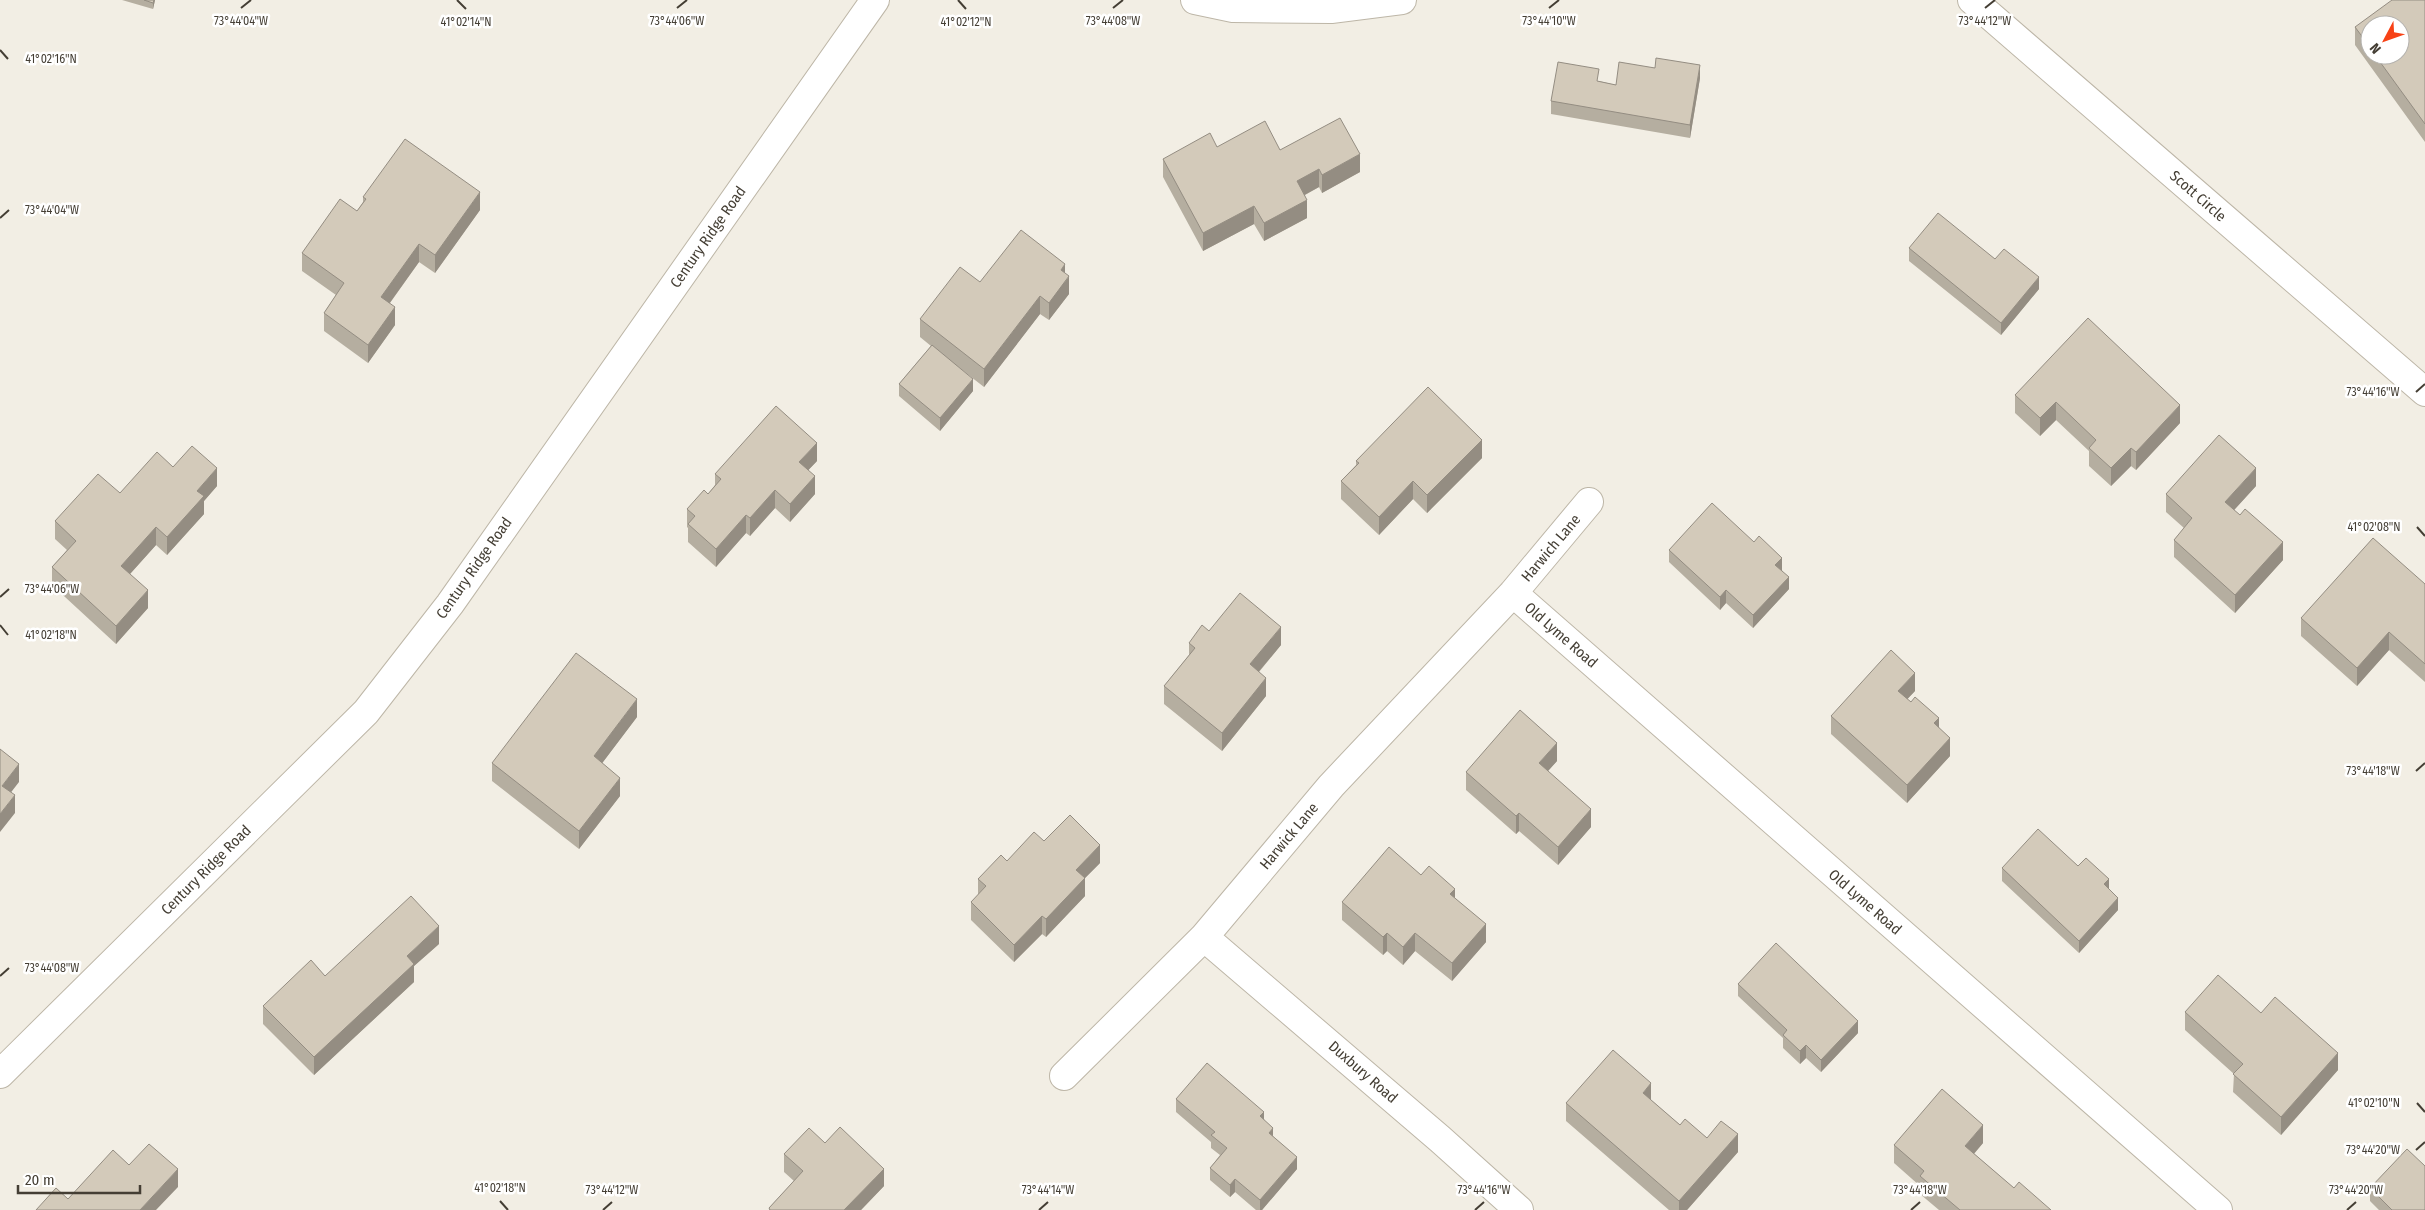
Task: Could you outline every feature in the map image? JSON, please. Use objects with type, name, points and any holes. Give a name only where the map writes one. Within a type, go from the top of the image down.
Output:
[{"type":"street","name":"Century Ridge Road","points":[[0,1074],[366,712],[450,604],[875,0]]},
{"type":"street","points":[[1195,0],[1233,8],[1331,9],[1402,0]]},
{"type":"street","name":"Scott Circle","points":[[1972,0],[2425,392]]},
{"type":"street","name":"Harwich Lane","points":[[1513,594],[1589,502]]},
{"type":"street","name":"Harwick Lane","points":[[1064,1076],[1204,937],[1331,786],[1513,594]]},
{"type":"street","name":"Old Lyme Road","points":[[1513,594],[2218,1210]]},
{"type":"street","name":"Duxbury Road","points":[[1204,937],[1440,1139],[1519,1210]]},
{"type":"building","points":[[2392,0],[2425,0],[2425,124],[2382,65],[2410,65],[2410,15],[2371,15]]},
{"type":"building","points":[[2360,23],[2360,34],[2355,27]]},
{"type":"building","points":[[1656,58],[1700,65],[1690,125],[1551,101],[1558,62],[1599,69],[1597,81],[1616,85],[1619,62],[1655,68]]},
{"type":"building","points":[[1340,118],[1360,154],[1322,175],[1319,169],[1297,181],[1307,200],[1264,223],[1254,206],[1203,233],[1163,159],[1210,133],[1217,147],[1265,121],[1280,150]]},
{"type":"building","points":[[405,139],[480,192],[435,255],[419,244],[381,297],[395,307],[368,345],[324,313],[344,283],[302,253],[340,199],[357,211],[366,199],[363,197]]},
{"type":"building","points":[[1938,213],[1995,259],[2004,249],[2039,277],[2001,323],[1909,248]]},
{"type":"building","points":[[1021,230],[1065,264],[1061,270],[1069,276],[1049,303],[1040,296],[984,369],[920,319],[960,267],[980,282]]},
{"type":"building","points":[[2088,318],[2180,405],[2136,452],[2131,448],[2111,468],[2089,448],[2096,440],[2056,402],[2040,418],[2015,395]]},
{"type":"building","points":[[932,345],[973,379],[940,418],[899,384]]},
{"type":"building","points":[[1428,387],[1482,440],[1427,495],[1413,481],[1379,517],[1341,481],[1359,463],[1356,461]]},
{"type":"building","points":[[776,406],[817,443],[799,462],[815,476],[790,504],[775,490],[750,518],[746,515],[716,549],[688,524],[695,516],[687,509],[704,490],[708,494],[721,479],[715,474]]},
{"type":"building","points":[[2219,435],[2256,468],[2225,502],[2240,515],[2245,509],[2283,542],[2235,595],[2174,540],[2192,518],[2166,494]]},
{"type":"building","points":[[192,446],[217,468],[197,491],[204,496],[167,537],[156,527],[121,566],[148,590],[116,626],[52,567],[76,541],[55,521],[98,474],[120,493],[157,452],[173,467]]},
{"type":"building","points":[[1712,503],[1754,542],[1759,536],[1782,558],[1775,565],[1789,577],[1753,615],[1726,590],[1720,597],[1669,550]]},
{"type":"building","points":[[2373,538],[2425,584],[2425,664],[2389,632],[2357,668],[2301,618]]},
{"type":"building","points":[[1240,593],[1281,627],[1250,664],[1266,678],[1222,733],[1164,686],[1195,648],[1189,643],[1202,625],[1209,631]]},
{"type":"building","points":[[1891,650],[1915,673],[1898,691],[1911,702],[1915,697],[1939,718],[1934,723],[1950,738],[1907,785],[1831,716]]},
{"type":"building","points":[[576,653],[637,699],[594,756],[620,778],[579,831],[492,763]]},
{"type":"building","points":[[1520,710],[1557,743],[1539,763],[1591,809],[1558,847],[1519,813],[1516,816],[1466,772]]},
{"type":"building","points":[[0,749],[19,764],[2,786],[15,795],[0,814]]},
{"type":"building","points":[[1070,815],[1100,845],[1076,870],[1085,878],[1046,919],[1042,916],[1014,945],[971,902],[986,886],[978,879],[1001,855],[1007,861],[1034,832],[1044,841]]},
{"type":"building","points":[[2038,829],[2078,866],[2086,858],[2109,879],[2104,884],[2118,898],[2079,941],[2002,868]]},
{"type":"building","points":[[1389,847],[1421,875],[1429,866],[1455,889],[1450,894],[1486,924],[1452,963],[1415,933],[1403,947],[1387,933],[1383,937],[1342,902]]},
{"type":"building","points":[[411,896],[439,926],[407,956],[414,964],[314,1057],[263,1006],[311,960],[325,976]]},
{"type":"building","points":[[1776,943],[1858,1021],[1821,1060],[1806,1045],[1800,1051],[1783,1035],[1787,1030],[1738,984]]},
{"type":"building","points":[[2218,975],[2261,1013],[2275,997],[2338,1053],[2281,1117],[2233,1074],[2243,1064],[2185,1012]]},
{"type":"building","points":[[1613,1050],[1651,1083],[1643,1093],[1680,1125],[1685,1119],[1707,1138],[1721,1121],[1738,1134],[1679,1201],[1566,1103]]},
{"type":"building","points":[[1207,1063],[1264,1112],[1260,1116],[1273,1128],[1269,1133],[1297,1157],[1260,1200],[1235,1179],[1230,1185],[1210,1168],[1227,1148],[1211,1135],[1215,1132],[1176,1099]]},
{"type":"building","points":[[1942,1089],[1983,1125],[1965,1146],[2014,1188],[2019,1182],[2051,1210],[1960,1210],[1920,1176],[1924,1171],[1894,1145]]},
{"type":"building","points":[[840,1127],[884,1169],[844,1210],[770,1210],[769,1208],[803,1171],[784,1154],[809,1128],[825,1143]]},
{"type":"building","points":[[149,1144],[178,1169],[140,1210],[36,1210],[56,1188],[68,1199],[113,1150],[129,1165]]},
{"type":"building","points":[[2407,1149],[2425,1166],[2425,1210],[2392,1210],[2370,1188]]}]
